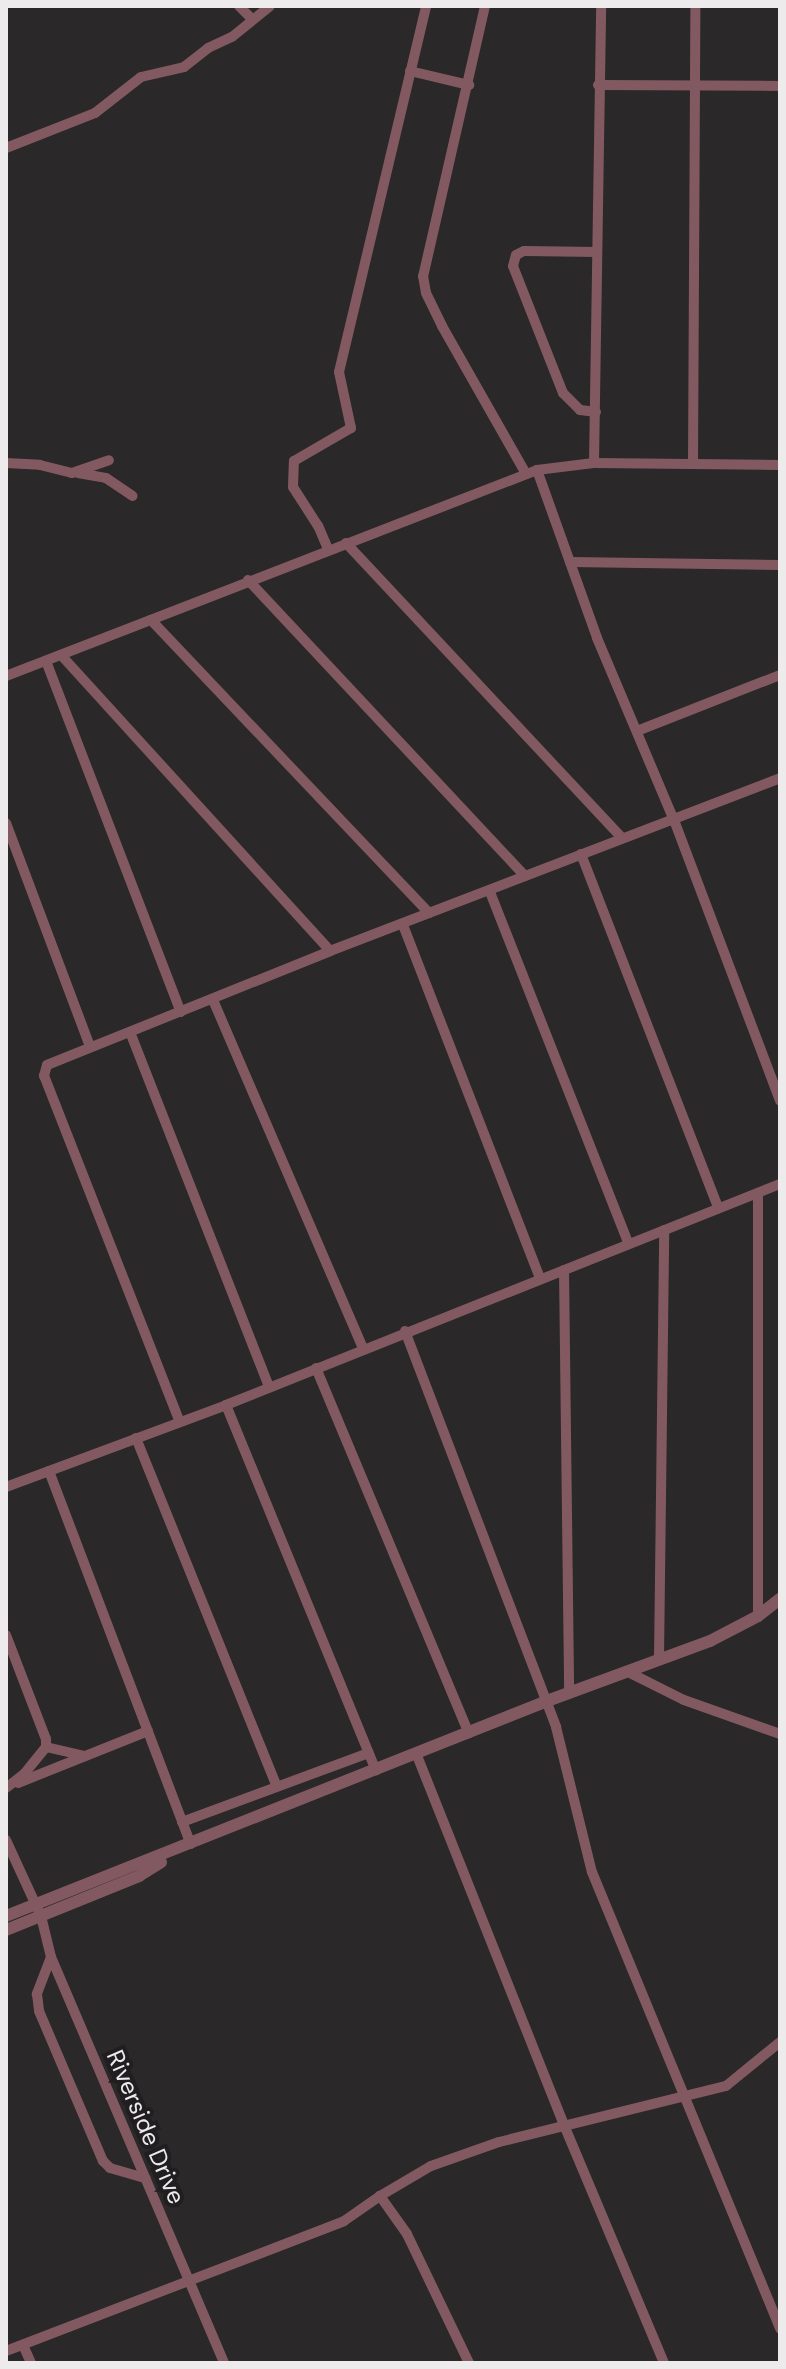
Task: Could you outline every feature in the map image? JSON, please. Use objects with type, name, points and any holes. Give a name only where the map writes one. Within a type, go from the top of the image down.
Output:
[{"type":"street","points":[[239,6],[252,19]]},
{"type":"street","points":[[6,148],[95,113],[141,77],[184,67],[208,48],[232,37],[270,6]]},
{"type":"street","points":[[328,549],[318,526],[293,487],[294,461],[351,428],[339,372],[426,6]]},
{"type":"street","points":[[485,6],[423,276],[426,293],[442,326],[531,472],[674,820],[780,1101]]},
{"type":"street","points":[[594,463],[601,6]]},
{"type":"street","points":[[693,464],[695,6]]},
{"type":"street","points":[[410,71],[469,85]]},
{"type":"street","points":[[598,85],[780,86]]},
{"type":"street","points":[[596,412],[580,410],[563,393],[513,266],[516,255],[524,251],[597,252]]},
{"type":"street","points":[[72,473],[109,460]]},
{"type":"street","points":[[6,463],[23,462],[97,475],[133,496]]},
{"type":"street","points":[[6,676],[531,472],[594,463],[780,465]]},
{"type":"street","points":[[346,543],[621,837]]},
{"type":"street","points":[[570,562],[780,565]]},
{"type":"street","points":[[248,580],[525,876]]},
{"type":"street","points":[[151,620],[429,913]]},
{"type":"street","points":[[61,655],[330,951]]},
{"type":"street","points":[[46,661],[181,1012]]},
{"type":"street","points":[[637,731],[780,675]]},
{"type":"street","points":[[179,1420],[44,1076],[47,1065],[330,951],[490,892],[621,837],[674,820],[780,778]]},
{"type":"street","points":[[6,823],[90,1047]]},
{"type":"street","points":[[581,854],[718,1208]]},
{"type":"street","points":[[490,892],[628,1243]]},
{"type":"street","points":[[403,925],[540,1279]]},
{"type":"street","points":[[213,1000],[363,1348]]},
{"type":"street","points":[[130,1032],[269,1387]]},
{"type":"street","points":[[6,1487],[226,1405],[405,1331],[780,1184]]},
{"type":"street","points":[[758,1193],[758,1616]]},
{"type":"street","points":[[659,1659],[664,1230]]},
{"type":"street","points":[[564,1270],[569,1694]]},
{"type":"street","points":[[405,1331],[547,1701],[592,1872],[780,2329]]},
{"type":"street","points":[[316,1368],[469,1733]]},
{"type":"street","points":[[226,1405],[376,1770]]},
{"type":"street","points":[[136,1438],[276,1785]]},
{"type":"street","points":[[49,1471],[191,1844]]},
{"type":"street","points":[[6,1930],[39,1910],[191,1844],[547,1701],[710,1641],[758,1616],[780,1599]]},
{"type":"street","points":[[6,1635],[44,1731],[46,1747]]},
{"type":"street","points":[[630,1673],[684,1700],[780,1734]]},
{"type":"street","points":[[9,1786],[148,1731]]},
{"type":"street","points":[[46,1747],[85,1756]]},
{"type":"street","points":[[9,1786],[46,1747]]},
{"type":"street","points":[[182,1822],[369,1753]]},
{"type":"street","points":[[416,1753],[564,2125],[664,2363]]},
{"type":"street","name":"Riverside Drive","points":[[6,1840],[39,1910],[51,1957],[224,2363]]},
{"type":"street","points":[[6,1874],[21,1874]]},
{"type":"street","points":[[6,1916],[39,1910]]},
{"type":"street","points":[[51,1957],[37,1994],[39,2011],[103,2161],[110,2168],[146,2178]]},
{"type":"street","points":[[6,2351],[344,2221],[404,2180],[459,2154],[726,2086],[780,2042]]},
{"type":"street","points":[[380,2196],[407,2234],[469,2363]]},
{"type":"street","points":[[23,2345],[31,2363]]}]
